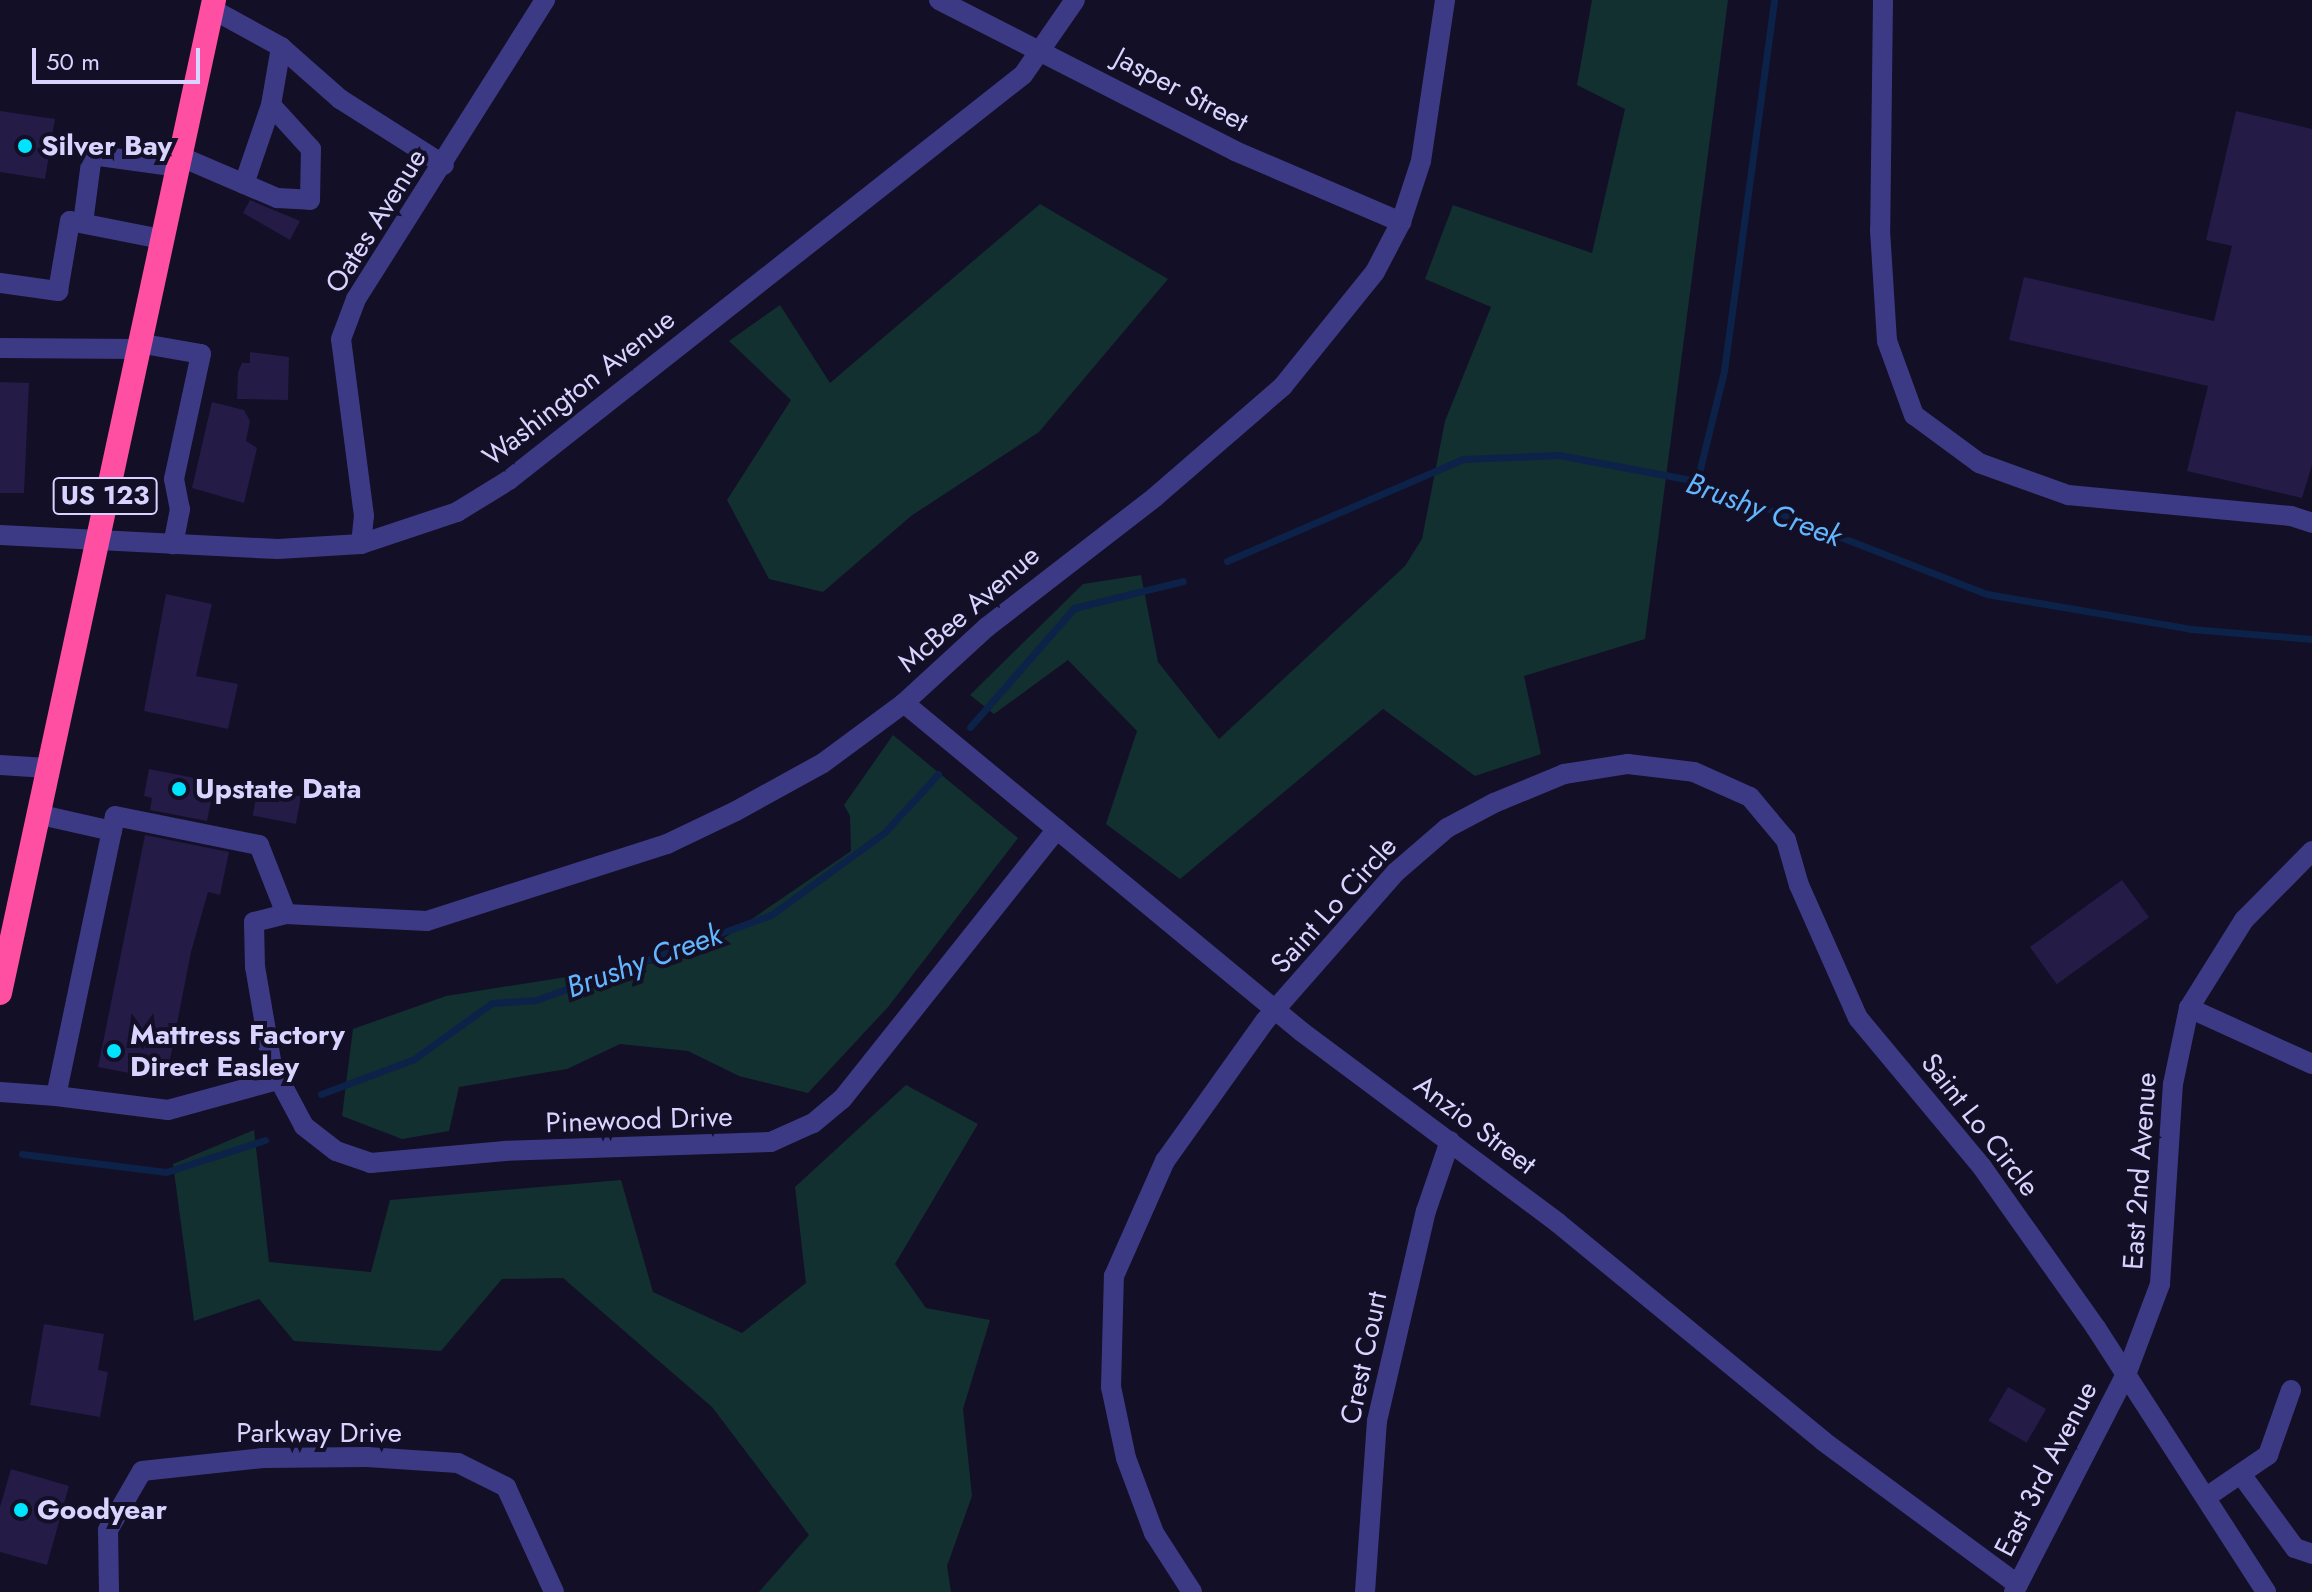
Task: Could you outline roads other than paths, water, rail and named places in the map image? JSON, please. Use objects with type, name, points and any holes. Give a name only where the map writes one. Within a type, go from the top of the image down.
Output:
[{"type":"highway","name":"US 123","points":[[0,993],[137,346],[213,5]]},
{"type":"street","name":"Oates Avenue","points":[[361,544],[364,516],[341,339],[356,299],[444,165],[545,0]]},
{"type":"street","name":"Jasper Street","points":[[939,0],[1235,151],[1401,222]]},
{"type":"street","name":"Washington Avenue","points":[[0,535],[173,544],[361,544],[457,512],[509,480],[1023,75],[1043,51],[1075,0]]},
{"type":"street","name":"McBee Avenue","points":[[254,922],[286,914],[427,921],[546,886],[667,844],[736,811],[823,763],[904,703],[987,627],[1155,497],[1283,386],[1375,272],[1401,222],[1421,161],[1445,0]]},
{"type":"street","points":[[1883,0],[1880,230],[1887,341],[1914,415],[1979,463],[2068,495],[2291,516],[2312,523]]},
{"type":"street","points":[[213,5],[281,47],[340,99],[444,165]]},
{"type":"street","points":[[244,184],[271,105],[281,47]]},
{"type":"street","points":[[83,223],[92,155],[178,162],[277,198],[310,200],[311,149],[271,105]]},
{"type":"street","points":[[0,283],[58,291],[70,221],[161,239]]},
{"type":"street","points":[[0,348],[137,346],[201,354],[174,479],[180,509],[173,544]]},
{"type":"street","name":"Anzio Street","points":[[904,703],[1276,1009],[1450,1141],[1823,1441],[2016,1589]]},
{"type":"street","name":"Saint Lo Circle","points":[[1192,1592],[1154,1533],[1126,1458],[1111,1387],[1114,1276],[1165,1161],[1276,1009],[1396,872],[1447,828],[1564,774],[1628,764],[1694,772],[1750,797],[1786,840],[1799,885],[1858,1018],[1982,1167],[2127,1372]]},
{"type":"street","points":[[0,765],[47,768]]},
{"type":"street","points":[[37,814],[112,831]]},
{"type":"street","points":[[56,1096],[115,816],[259,845],[286,914]]},
{"type":"street","name":"Pinewood Drive","points":[[254,922],[255,967],[278,1080],[304,1126],[336,1151],[371,1163],[505,1151],[602,1153],[771,1142],[813,1123],[842,1099],[1057,829]]},
{"type":"street","name":"East 2nd Avenue","points":[[2127,1372],[2160,1284],[2173,1084],[2189,1008],[2244,920],[2312,851]]},
{"type":"street","points":[[2189,1008],[2312,1064]]},
{"type":"street","points":[[0,1092],[168,1110],[278,1080]]},
{"type":"street","name":"Crest Court","points":[[1365,1592],[1377,1421],[1426,1211],[1450,1141]]},
{"type":"street","points":[[2127,1372],[2266,1592]]},
{"type":"street","name":"East 3rd Avenue","points":[[2016,1589],[2127,1372]]},
{"type":"street","points":[[2208,1496],[2243,1477],[2268,1455],[2291,1390]]},
{"type":"street","name":"Parkway Drive","points":[[109,1592],[108,1530],[122,1497],[142,1471],[263,1458],[367,1457],[458,1463],[506,1487],[554,1592]]},
{"type":"street","points":[[2243,1477],[2295,1548],[2312,1554]]},
{"type":"waterway","points":[[1697,481],[1724,371],[1774,0]]},
{"type":"waterway","name":"Brushy Creek","points":[[1227,561],[1463,459],[1559,455],[1697,481],[1987,594],[2191,629],[2312,639]]},
{"type":"waterway","name":"Brushy Creek","points":[[970,727],[1074,608],[1183,581]]},
{"type":"waterway","name":"Brushy Creek","points":[[321,1094],[414,1059],[492,1003],[536,1000],[771,915],[884,833],[938,774]]},
{"type":"waterway","name":"Brushy Creek","points":[[22,1154],[166,1172],[265,1140]]},
{"type":"place","name":"Silver Bay","points":[[25,146]]},
{"type":"place","name":"Upstate Data","points":[[179,789]]},
{"type":"place","name":"Mattress Factory Direct Easley","points":[[114,1051]]},
{"type":"place","name":"Goodyear","points":[[21,1510]]}]
